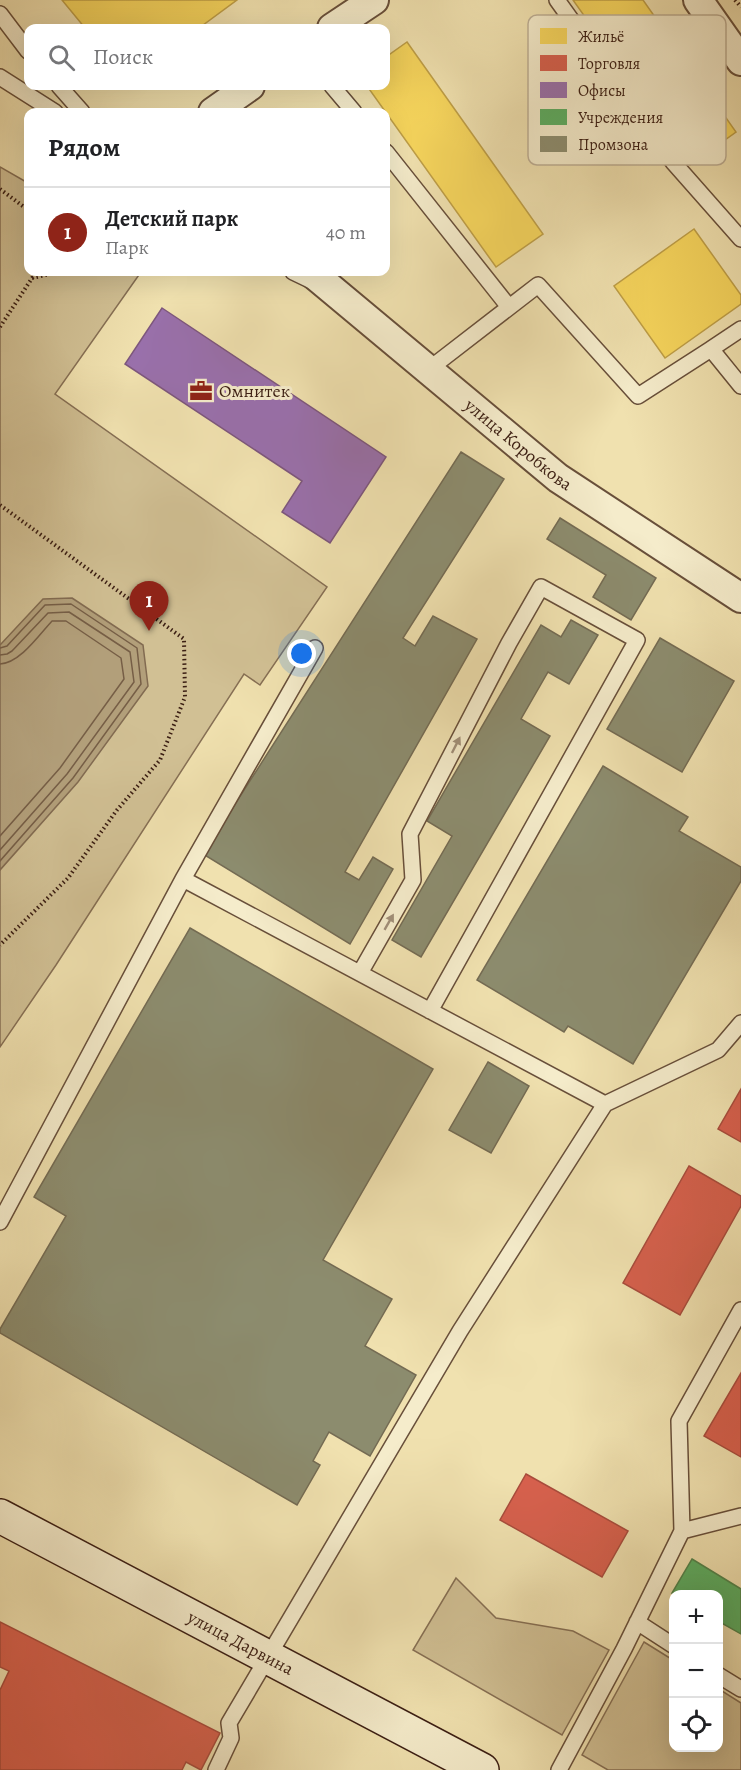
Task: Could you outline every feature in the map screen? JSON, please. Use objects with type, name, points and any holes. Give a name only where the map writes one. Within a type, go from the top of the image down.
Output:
[{"type":"main road","name":"улица Дарвина","points":[[0,1516],[482,1770]]},
{"type":"street","points":[[338,24],[374,0]]},
{"type":"street","points":[[698,0],[709,15]]},
{"type":"street","points":[[726,40],[741,61]]},
{"type":"street","points":[[219,108],[244,90]]},
{"type":"street","name":"улица Коробкова","points":[[315,276],[558,478],[741,598]]},
{"type":"lane","points":[[557,0],[568,15]]},
{"type":"lane","points":[[0,14],[24,46]]},
{"type":"lane","points":[[0,77],[49,108]]},
{"type":"lane","points":[[63,90],[78,108]]},
{"type":"lane","points":[[335,90],[351,108]]},
{"type":"lane","points":[[390,157],[509,307]]},
{"type":"lane","points":[[676,165],[741,239]]},
{"type":"lane","points":[[301,276],[335,292]]},
{"type":"lane","points":[[428,370],[538,285],[638,396],[741,329]]},
{"type":"lane","points":[[711,349],[741,386]]},
{"type":"lane","points":[[360,973],[413,880],[410,834],[541,586],[637,640],[430,1011]]},
{"type":"lane","points":[[0,1222],[183,879],[315,648]]},
{"type":"lane","points":[[183,879],[604,1104]]},
{"type":"lane","points":[[216,1770],[231,1738],[229,1723],[460,1331],[604,1104],[718,1050],[741,1023]]},
{"type":"lane","points":[[559,1770],[682,1531],[679,1421],[741,1310]]},
{"type":"lane","points":[[682,1531],[741,1516]]},
{"type":"lane","points":[[637,1622],[671,1644]]},
{"type":"lane","points":[[723,1678],[741,1689]]},
{"type":"path","points":[[735,0],[741,6]]},
{"type":"path","points":[[0,189],[24,207]]},
{"type":"path","points":[[0,327],[31,278],[40,276]]},
{"type":"path","points":[[0,505],[184,639],[185,698],[160,760],[117,810],[68,878],[0,945]]},
{"type":"shaded area","points":[[0,167],[24,181],[24,276],[138,276],[55,394],[327,587],[260,685],[244,674],[56,965],[0,1047]]},
{"type":"shaded area","points":[[456,1578],[496,1618],[573,1631],[609,1650],[562,1735],[413,1650]]},
{"type":"shaded area","points":[[644,1642],[669,1658],[669,1752],[723,1752],[723,1692],[741,1703],[741,1770],[608,1770],[582,1755]]},
{"type":"water","points":[[72,598],[143,645],[148,686],[78,782],[0,870],[0,645],[43,599]]},
{"type":"building: Жильё","points":[[62,0],[237,0],[204,24],[82,24]]},
{"type":"building: Жильё","points":[[573,0],[643,0],[654,15],[584,15]]},
{"type":"building: Жильё","points":[[407,42],[543,234],[496,267],[390,118],[390,108],[383,108],[370,90],[390,90],[390,54]]},
{"type":"building: Жильё","points":[[726,118],[736,132],[726,139]]},
{"type":"building: Жильё","points":[[694,229],[741,295],[741,304],[665,358],[614,286]]},
{"type":"building: Торговля","points":[[741,1089],[741,1142],[718,1129]]},
{"type":"building: Торговля","points":[[689,1166],[741,1196],[741,1206],[680,1315],[623,1283]]},
{"type":"building: Торговля","points":[[741,1373],[741,1457],[704,1436]]},
{"type":"building: Торговля","points":[[526,1474],[628,1531],[602,1577],[500,1520]]},
{"type":"building: Торговля","points":[[0,1622],[220,1733],[201,1770],[186,1762],[182,1770],[0,1770],[0,1690],[9,1671],[0,1667]]},
{"type":"building: Офисы","points":[[162,308],[386,457],[330,543],[282,512],[302,481],[125,364]]},
{"type":"building: Учреждения","points":[[692,1559],[741,1589],[741,1634],[723,1624],[723,1590],[674,1590]]},
{"type":"building: Промзона","points":[[461,452],[504,479],[403,638],[415,646],[433,616],[477,639],[345,872],[359,880],[373,857],[393,869],[350,944],[203,854]]},
{"type":"building: Промзона","points":[[560,518],[656,578],[631,620],[593,597],[606,575],[547,539]]},
{"type":"building: Промзона","points":[[571,620],[598,635],[569,684],[548,672],[521,719],[550,736],[421,957],[392,940],[452,836],[427,821],[541,625],[561,637]]},
{"type":"building: Промзона","points":[[660,638],[734,681],[682,772],[607,729]]},
{"type":"building: Промзона","points":[[603,766],[688,817],[679,831],[741,867],[741,881],[633,1064],[568,1026],[564,1032],[477,980]]},
{"type":"building: Промзона","points":[[190,928],[433,1069],[323,1260],[392,1299],[365,1346],[416,1375],[370,1456],[329,1432],[313,1461],[320,1465],[297,1505],[0,1333],[0,1329],[66,1216],[34,1197]]},
{"type":"building: Промзона","points":[[488,1062],[529,1086],[491,1153],[449,1130]]},
{"type":"place","name":"Омнитек","points":[[201,391]]},
{"type":"place","name":"Детский парк","points":[[149,631]]}]
